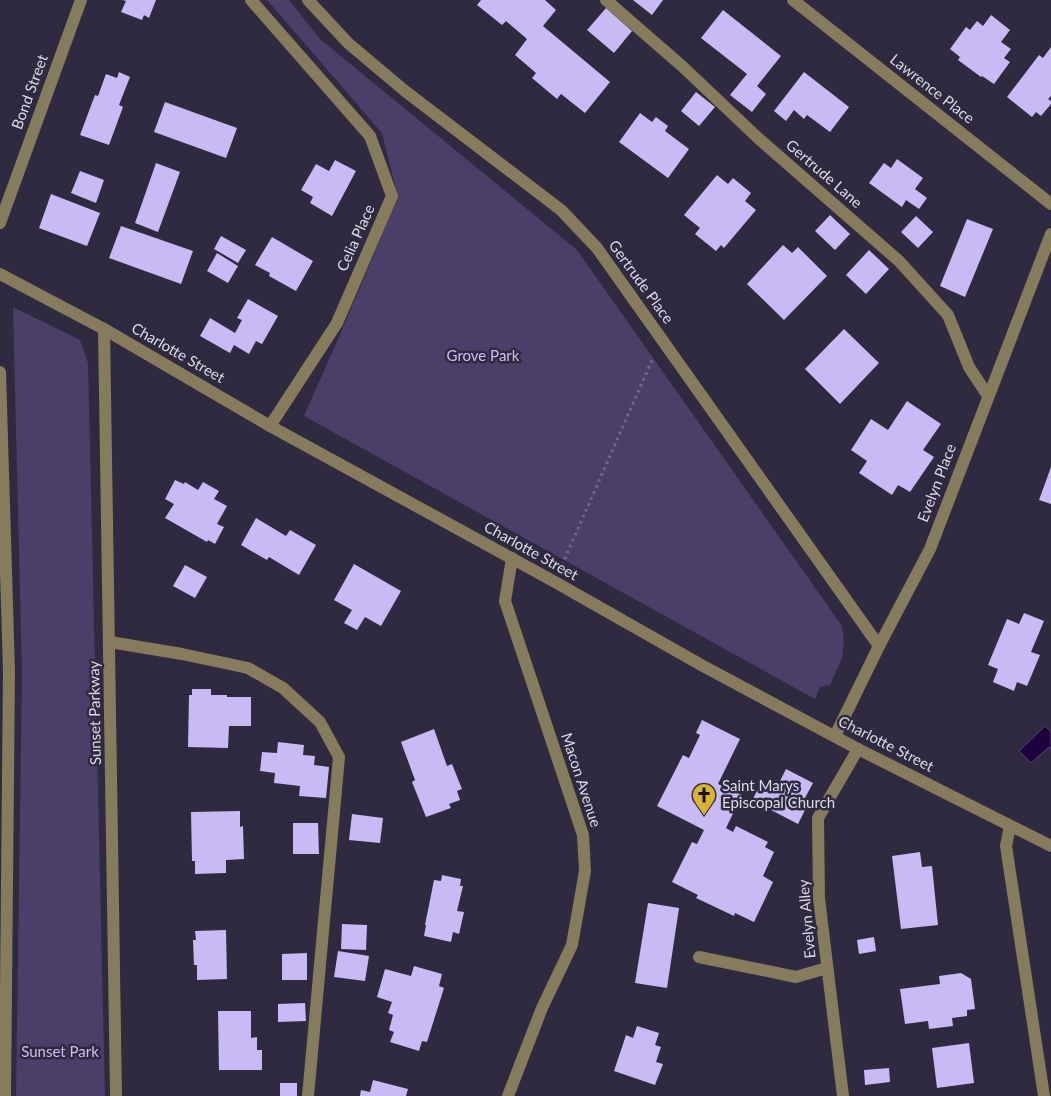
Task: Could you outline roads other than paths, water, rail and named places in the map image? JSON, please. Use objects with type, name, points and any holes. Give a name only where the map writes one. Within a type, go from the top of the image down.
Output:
[{"type":"street","name":"Bond Street","points":[[0,223],[81,0]]},
{"type":"street","name":"Celia Place","points":[[251,0],[370,136],[392,196],[337,323],[270,426]]},
{"type":"street","name":"Gertrude Place","points":[[308,0],[348,43],[405,91],[561,210],[597,248],[879,646]]},
{"type":"street","name":"Gertrude Lane","points":[[606,0],[682,66],[758,138],[899,261],[948,315],[969,367],[988,396]]},
{"type":"street","name":"Lawrence Place","points":[[793,0],[1051,204]]},
{"type":"street","name":"Evelyn Place","points":[[834,736],[930,549],[1051,234]]},
{"type":"street","name":"Charlotte Street","points":[[0,274],[104,329],[270,426],[512,558],[702,666],[858,749],[1051,846]]},
{"type":"street","name":"Sunset Parkway","points":[[104,329],[116,1096]]},
{"type":"street","points":[[0,372],[5,671],[5,1096]]},
{"type":"street","name":"Macon Avenue","points":[[508,1096],[542,1008],[572,945],[585,872],[583,836],[505,602],[512,558]]},
{"type":"street","points":[[110,642],[182,654],[248,668],[283,688],[320,722],[340,757],[308,1096]]},
{"type":"street","name":"Evelyn Alley","points":[[844,1096],[818,898],[818,818],[858,749]]},
{"type":"street","points":[[1010,826],[1006,846],[1044,1096]]},
{"type":"street","points":[[699,957],[796,977],[827,968]]},
{"type":"place","name":"Saint Marys Episcopal Church","points":[[704,816]]},
{"type":"park label","name":"Grove Park","points":[[483,356]]},
{"type":"park label","name":"Sunset Park","points":[[60,1052]]}]
